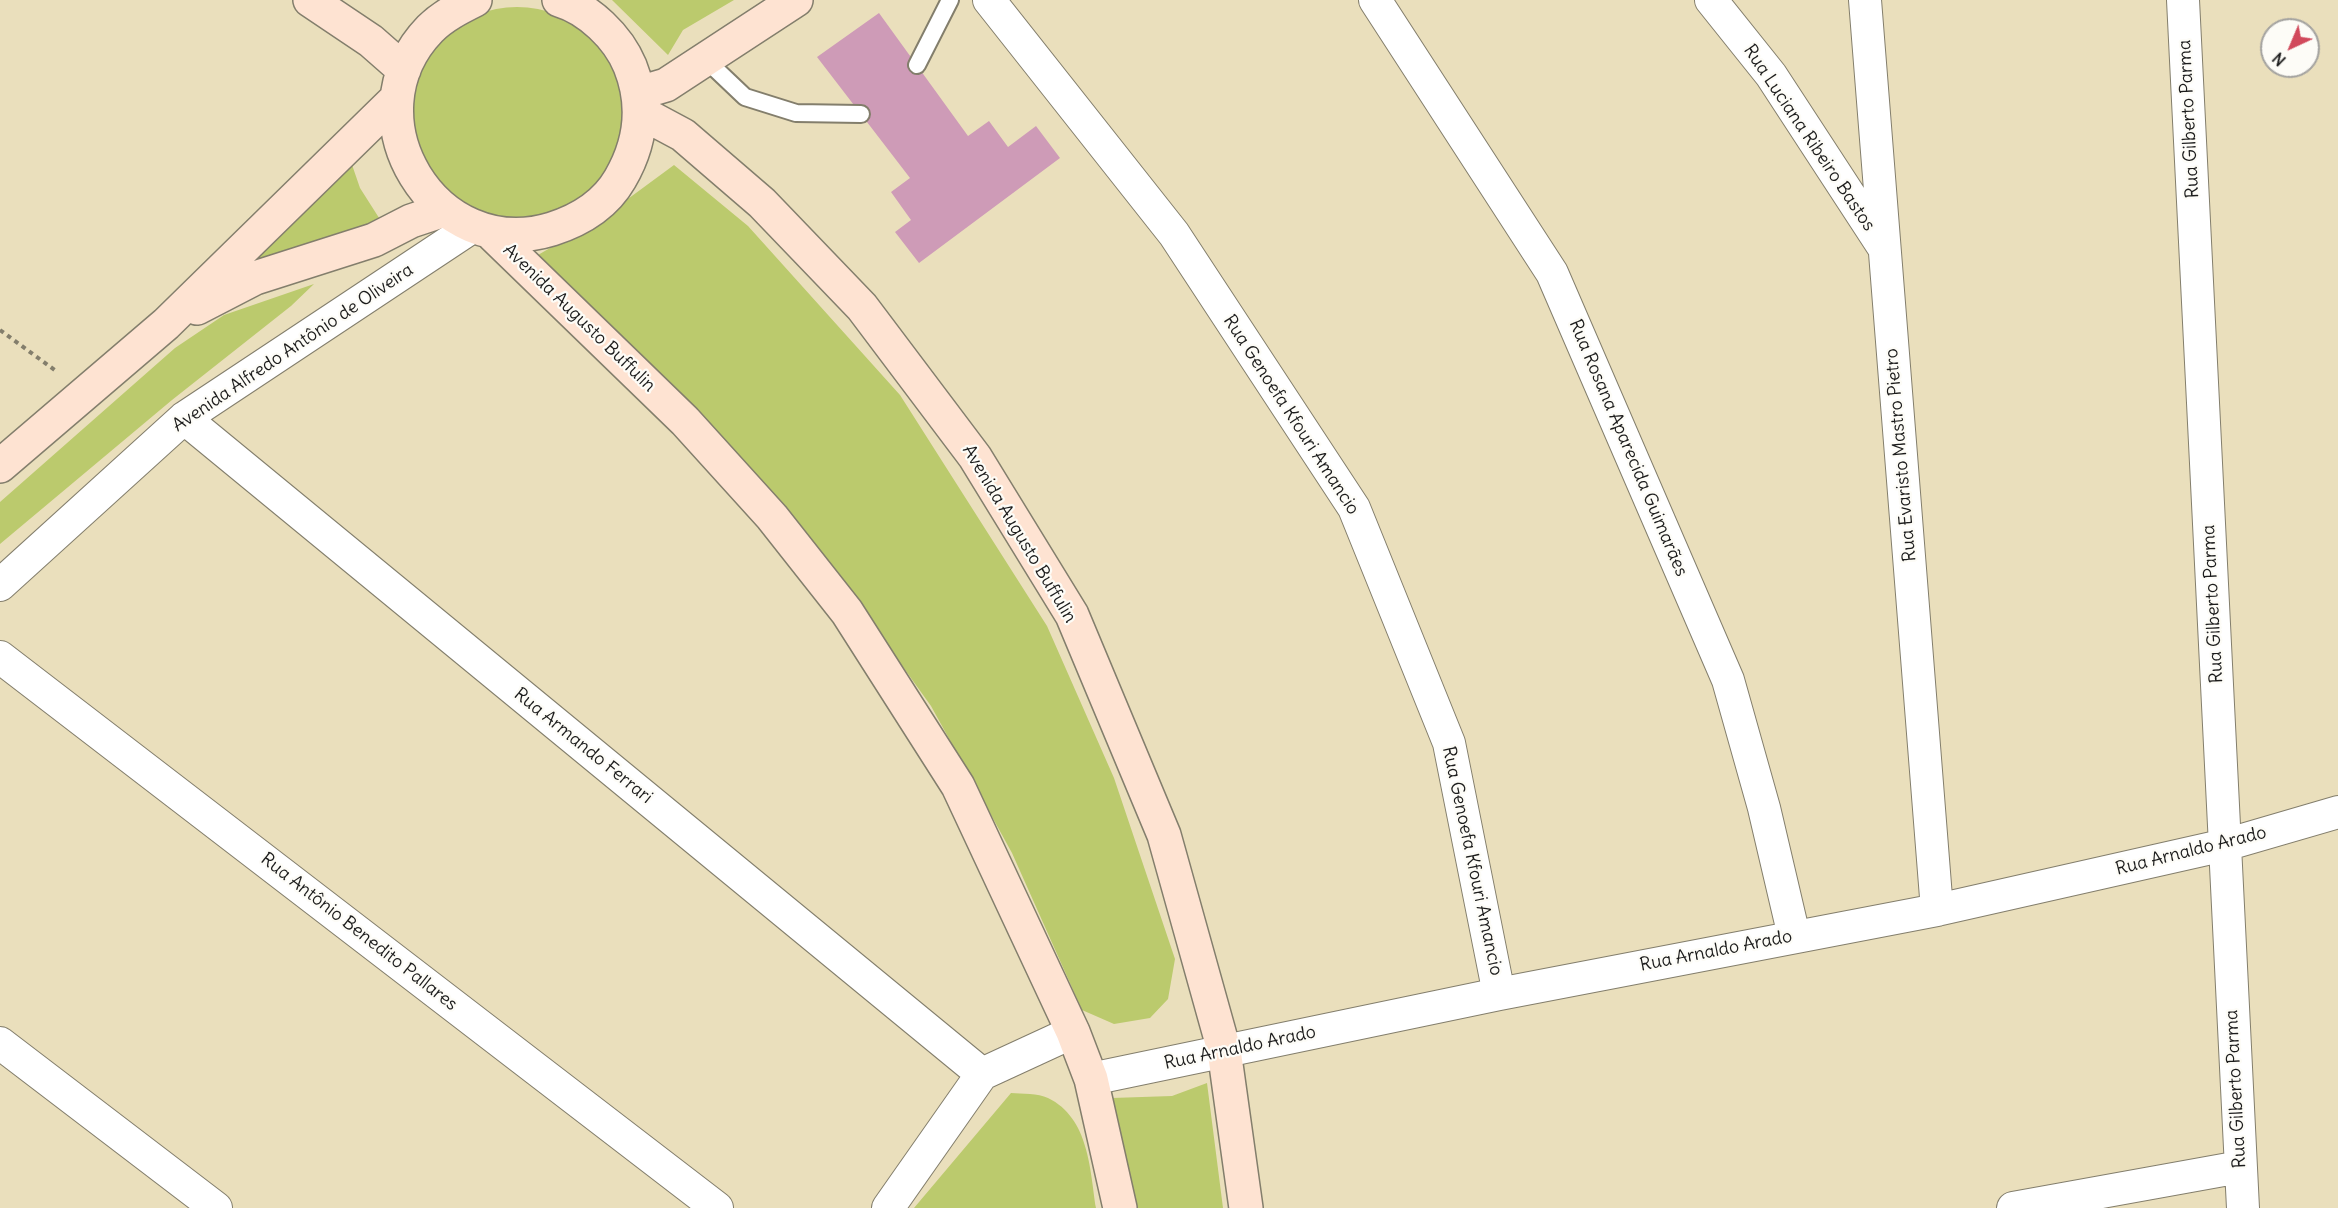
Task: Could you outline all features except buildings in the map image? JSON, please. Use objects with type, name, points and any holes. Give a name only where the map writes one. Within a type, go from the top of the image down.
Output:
[{"type":"street","points":[[309,0],[371,41],[401,84]]},
{"type":"street","points":[[0,466],[166,324],[401,84],[415,48],[430,29],[453,11],[475,0]]},
{"type":"street","points":[[166,324],[255,278],[374,240],[411,221],[465,222],[534,234],[576,221],[611,194],[633,156],[639,103],[630,65],[614,39],[593,18],[559,0]]},
{"type":"street","points":[[639,103],[796,0]]},
{"type":"street","name":"Rua Genoefa Kfouri Amancio","points":[[989,0],[1174,234],[1354,508],[1449,744],[1499,994]]},
{"type":"street","name":"Rua Rosana Aparecida Guimarães","points":[[1375,0],[1552,273],[1728,680],[1764,808],[1794,936]]},
{"type":"street","name":"Rua Luciana Ribeiro Bastos","points":[[1711,0],[1771,75],[1884,248]]},
{"type":"street","name":"Rua Evaristo Mastro Pietro","points":[[1865,0],[1937,910]]},
{"type":"street","name":"Rua Gilberto Parma","points":[[2183,0],[2243,1208]]},
{"type":"street","points":[[371,41],[430,29]]},
{"type":"street","name":"Avenida Augusto Buffulin","points":[[401,84],[398,129],[406,160],[422,187],[465,222],[685,420],[772,517],[847,612],[958,786],[1073,1032],[1092,1079],[1120,1208]]},
{"type":"street","name":"Avenida Augusto Buffulin","points":[[639,103],[683,135],[762,203],[862,307],[975,457],[1071,615],[1164,835],[1224,1050],[1245,1208]]},
{"type":"street","name":"Avenida Alfredo Antônio de Oliveira","points":[[0,585],[184,418],[427,258],[465,222]]},
{"type":"street","name":"Rua Armando Ferrari","points":[[184,418],[982,1074]]},
{"type":"street","name":"Rua Antônio Benedito Pallares","points":[[0,657],[717,1208]]},
{"type":"street","name":"Rua Arnaldo Arado","points":[[1092,1079],[1499,994],[1937,910],[2225,845],[2338,812]]},
{"type":"street","points":[[888,1208],[982,1074],[1073,1032]]},
{"type":"street","points":[[0,1043],[216,1208]]},
{"type":"street","points":[[2013,1208],[2240,1167]]},
{"type":"lane","points":[[917,65],[950,0]]},
{"type":"lane","points":[[705,59],[746,97],[796,113],[861,114]]},
{"type":"path","points":[[0,330],[85,393]]},
{"type":"green space","points":[[612,0],[734,0],[683,30],[668,55]]},
{"type":"green space","points":[[517,7],[538,9],[558,15],[585,31],[600,46],[616,73],[622,93],[624,114],[622,135],[616,155],[600,182],[585,197],[558,213],[538,219],[517,221],[496,219],[476,213],[449,197],[434,182],[418,155],[412,135],[410,114],[412,93],[418,73],[434,46],[449,31],[476,15],[496,9]]},
{"type":"green space","points":[[350,159],[360,188],[381,221],[241,266]]},
{"type":"green space","points":[[674,165],[748,226],[900,395],[1047,626],[1114,778],[1175,959],[1168,999],[1150,1018],[1114,1024],[1082,1010],[1012,853],[931,706],[804,529],[680,400],[531,259],[602,218]]},
{"type":"green space","points":[[314,284],[291,306],[172,400],[0,544],[0,502],[175,348],[224,315]]},
{"type":"green space","points":[[1207,1083],[1223,1208],[1135,1208],[1112,1098],[1172,1096]]},
{"type":"green space","points":[[1011,1093],[1044,1096],[1062,1107],[1072,1118],[1080,1131],[1089,1161],[1096,1208],[914,1208]]}]
